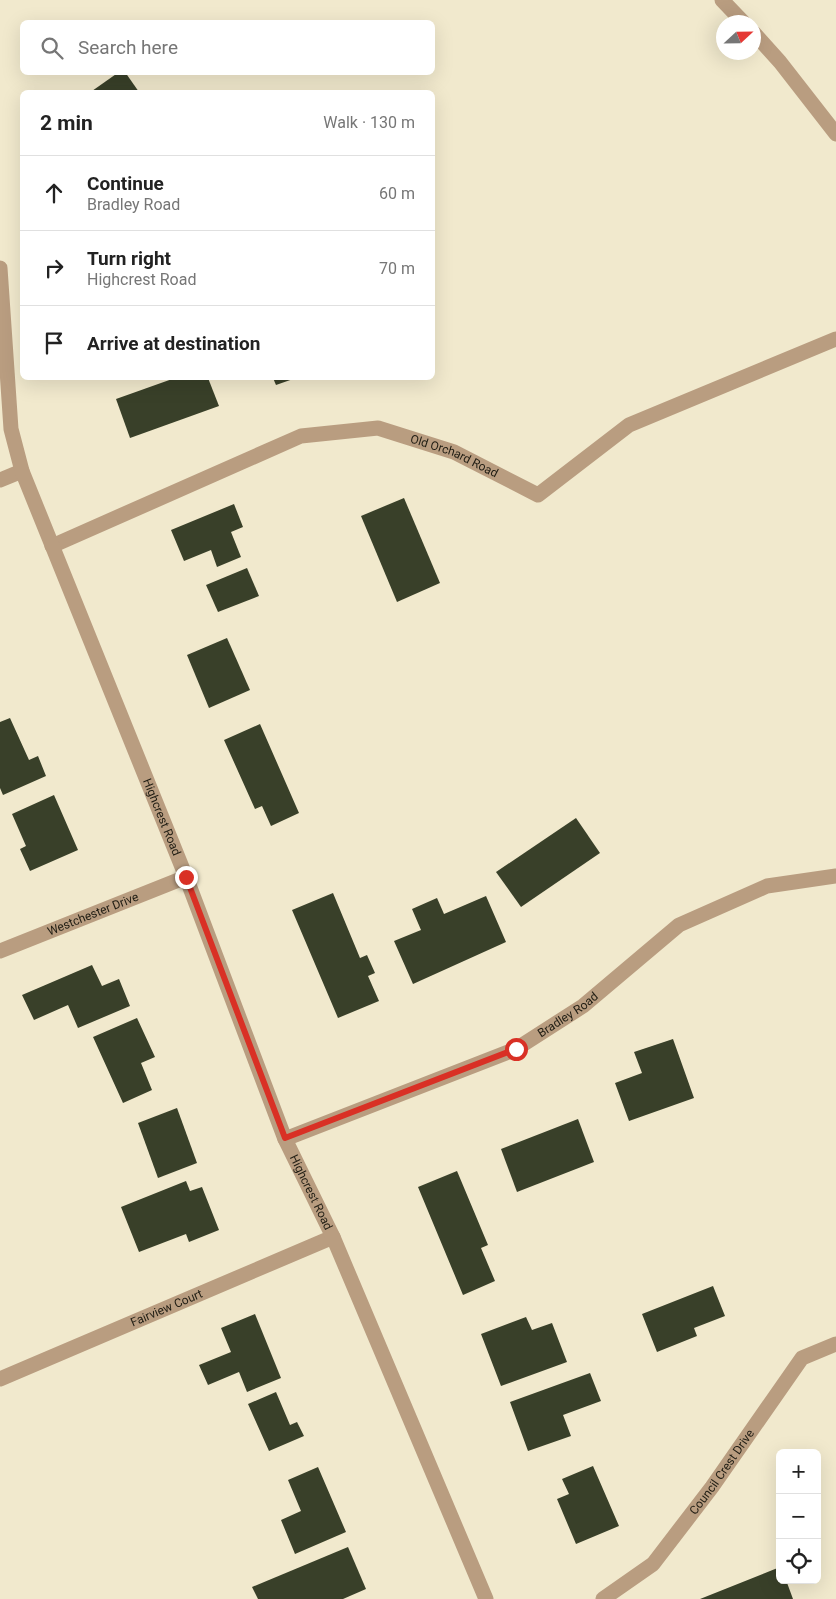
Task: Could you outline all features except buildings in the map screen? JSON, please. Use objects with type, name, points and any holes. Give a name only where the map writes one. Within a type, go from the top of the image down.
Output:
[{"type":"street","points":[[722,0],[736,15]]},
{"type":"street","points":[[761,41],[780,62],[836,134]]},
{"type":"street","name":"Highcrest Road","points":[[0,268],[11,429],[22,471],[186,877],[285,1138],[333,1238],[486,1599]]},
{"type":"street","name":"Old Orchard Road","points":[[52,546],[301,436],[378,428],[454,452],[538,495],[629,425],[836,340]]},
{"type":"street","points":[[0,480],[22,471]]},
{"type":"street","name":"Bradley Road","points":[[285,1138],[516,1049],[582,1006],[679,925],[767,886],[836,876]]},
{"type":"street","name":"Westchester Drive","points":[[0,951],[186,877]]},
{"type":"street","name":"Fairview Court","points":[[0,1379],[333,1238]]},
{"type":"street","name":"Council Crest Drive","points":[[603,1599],[653,1564],[712,1487],[802,1358],[836,1344]]},
{"type":"route","points":[[186,877],[285,1138],[516,1049]]}]
